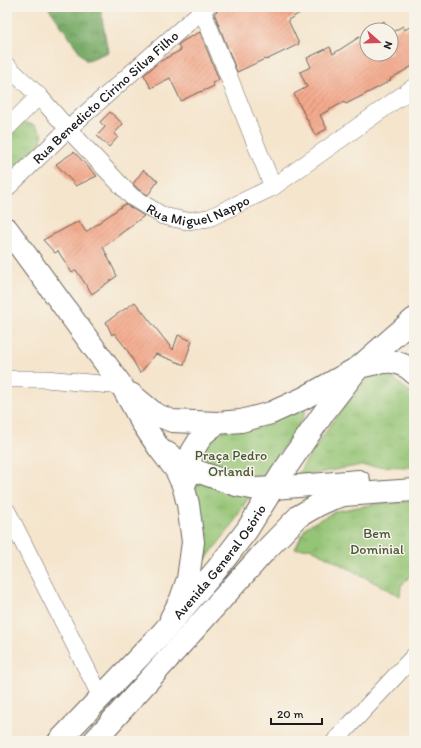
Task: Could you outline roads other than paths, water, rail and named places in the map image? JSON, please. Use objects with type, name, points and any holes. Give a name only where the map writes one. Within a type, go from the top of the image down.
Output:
[{"type":"main road","points":[[7,229],[122,386],[141,422],[176,470],[183,485],[188,504]]},
{"type":"main road","points":[[122,386],[154,414],[172,421],[217,423],[241,421],[270,413],[304,398],[359,367],[414,319]]},
{"type":"main road","points":[[359,367],[385,361],[392,361],[409,368],[414,373]]},
{"type":"main road","name":"Avenida General Osório","points":[[59,741],[163,632],[217,569],[247,530],[281,475],[325,411],[359,367]]},
{"type":"main road","points":[[163,632],[182,599],[188,579],[193,542],[186,481],[192,452],[203,434],[217,423]]},
{"type":"main road","points":[[159,448],[188,468],[236,485],[256,489],[401,479]]},
{"type":"main road","points":[[344,495],[401,479]]},
{"type":"main road","name":"Avenida General Osório","points":[[94,741],[264,552],[299,516],[318,505],[344,495],[414,490]]},
{"type":"street","name":"Rua Benedicto Cirino Silva Filho","points":[[7,188],[68,129],[204,9]]},
{"type":"street","points":[[204,9],[273,187]]},
{"type":"street","name":"Rua Miguel Nappo","points":[[7,66],[39,96],[132,197],[163,216],[188,221],[209,218],[273,187],[414,87]]},
{"type":"street","points":[[7,128],[39,96]]},
{"type":"street","points":[[7,379],[46,379],[122,386]]},
{"type":"street","points":[[7,511],[101,697]]},
{"type":"street","points":[[335,741],[414,656]]},
{"type":"park label","name":"Praça Pedro Orlandi","points":[[231,464]]},
{"type":"park label","name":"Bem Dominial","points":[[377,542]]}]
